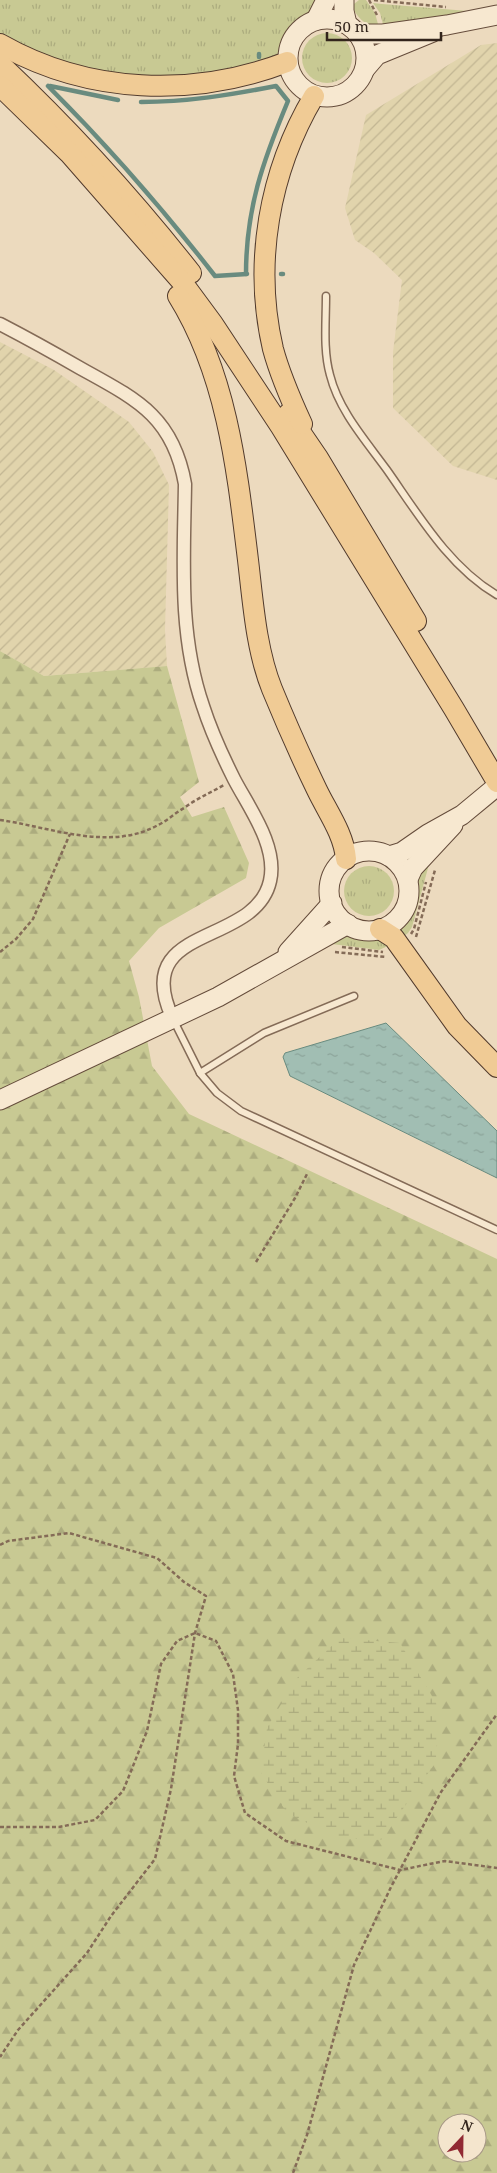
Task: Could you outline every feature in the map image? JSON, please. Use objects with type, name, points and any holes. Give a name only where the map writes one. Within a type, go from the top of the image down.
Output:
[{"type":"main road","points":[[0,44],[32,60],[71,74],[131,85],[203,84],[262,72],[287,62]]},
{"type":"main road","points":[[0,64],[55,116],[156,228],[222,316],[318,458]]},
{"type":"main road","points":[[0,86],[69,153],[182,282],[213,324],[272,412],[494,769]]},
{"type":"main road","points":[[314,96],[301,121],[282,167],[268,223],[264,258],[264,294],[274,351],[291,400],[318,458],[494,769]]},
{"type":"main road","points":[[139,233],[187,310],[213,370],[231,444],[259,639],[265,665],[272,688],[345,849],[346,859]]},
{"type":"main road","points":[[380,929],[394,938],[457,1026],[497,1067]]},
{"type":"street","points":[[316,20],[326,0]]},
{"type":"street","points":[[344,0],[344,11],[352,29],[366,51],[364,69]]},
{"type":"street","points":[[450,16],[407,44],[377,56],[364,69],[354,86],[346,92],[328,97],[314,96],[295,81],[287,62],[288,48],[296,33],[301,27],[316,20],[332,19],[352,29],[380,34],[450,16],[497,15]]},
{"type":"street","points":[[0,324],[121,390],[141,404],[158,421],[171,440],[182,466],[185,484],[185,618],[191,661],[205,712],[234,779],[262,832],[268,850],[270,880],[261,900],[251,912],[188,944],[170,962],[162,986],[165,1001],[173,1018]]},
{"type":"street","points":[[408,879],[413,868],[462,815],[497,786]]},
{"type":"street","points":[[389,856],[402,852],[428,834],[462,815]]},
{"type":"street","points":[[363,852],[378,852],[389,856],[398,864],[408,879],[409,891],[404,910],[394,922],[380,929],[361,929],[348,924],[336,912],[332,903],[330,890],[332,876],[339,865],[346,859],[363,852]]},
{"type":"street","points":[[278,962],[332,903]]},
{"type":"street","points":[[0,1100],[235,988],[348,924]]},
{"type":"lane","points":[[326,296],[327,358],[336,394],[363,439],[443,546],[476,581],[497,595]]},
{"type":"lane","points":[[200,1073],[264,1033],[354,996]]},
{"type":"lane","points":[[173,1018],[200,1073],[217,1093],[241,1111],[497,1230]]},
{"type":"path","points":[[369,0],[379,20]]},
{"type":"path","points":[[374,0],[450,16]]},
{"type":"path","points":[[0,820],[70,834],[108,838],[128,836],[158,826],[185,807],[234,779]]},
{"type":"path","points":[[0,952],[16,939],[33,919],[70,834]]},
{"type":"path","points":[[413,942],[437,865]]},
{"type":"path","points":[[429,874],[431,867]]},
{"type":"path","points":[[410,935],[414,929],[427,881]]},
{"type":"path","points":[[256,1262],[295,1198],[308,1172]]},
{"type":"path","points":[[0,1545],[8,1541],[69,1533],[157,1558],[184,1582],[206,1596],[194,1633],[171,1789],[155,1859],[111,1916],[87,1953],[18,2030],[0,2057]]},
{"type":"path","points":[[0,1827],[59,1827],[94,1820],[123,1791],[147,1731],[161,1664],[177,1641],[194,1633],[216,1641],[233,1674],[238,1710],[238,1744],[234,1776],[245,1813],[286,1840],[400,1870],[445,1861],[497,1868]]},
{"type":"path","points":[[293,2173],[307,2135],[354,1965],[400,1870],[441,1792],[497,1714]]},
{"type":"shaded area","points":[[497,43],[497,480],[453,466],[393,408],[393,352],[402,280],[374,253],[355,240],[345,208],[366,115],[481,45]]},
{"type":"shaded area","points":[[0,342],[54,370],[129,422],[153,452],[169,485],[165,630],[167,666],[44,676],[0,651]]},
{"type":"green space","points":[[0,0],[321,0],[312,13],[291,30],[279,52],[272,59],[182,80],[89,73],[0,38]]},
{"type":"green space","points":[[359,0],[366,0],[375,13],[379,28],[369,25],[355,12],[351,3],[354,4]]},
{"type":"green space","points":[[373,3],[468,11],[384,28],[380,13]]},
{"type":"green space","points":[[322,33],[332,33],[345,40],[352,53],[352,63],[345,76],[332,83],[322,83],[313,79],[306,72],[302,63],[302,53],[306,44],[313,37]]},
{"type":"green space","points":[[0,651],[44,676],[167,666],[199,782],[180,797],[192,817],[224,807],[249,863],[246,878],[159,928],[129,961],[139,997],[152,1066],[189,1114],[497,1259],[497,2173],[0,2173]]},
{"type":"green space","points":[[431,857],[412,927],[403,937],[398,927],[409,914],[414,900],[416,880]]},
{"type":"green space","points":[[364,866],[374,866],[387,873],[394,886],[394,896],[387,909],[374,916],[364,916],[355,912],[348,905],[344,896],[344,886],[348,877],[355,870]]},
{"type":"green space","points":[[349,932],[374,937],[390,945],[379,950],[324,943]]},
{"type":"green space","points":[[340,1638],[400,1643],[438,1706],[436,1762],[381,1840],[338,1838],[287,1813],[261,1773],[267,1728],[296,1679]]},
{"type":"water","points":[[386,1023],[497,1131],[497,1178],[290,1076],[283,1057],[285,1053]]},
{"type":"waterway","points":[[48,86],[134,178],[215,276],[247,274]]},
{"type":"waterway","points":[[50,86],[118,100]]},
{"type":"waterway","points":[[141,102],[175,101],[276,86],[288,101],[271,144],[258,185],[249,228],[246,274]]}]
